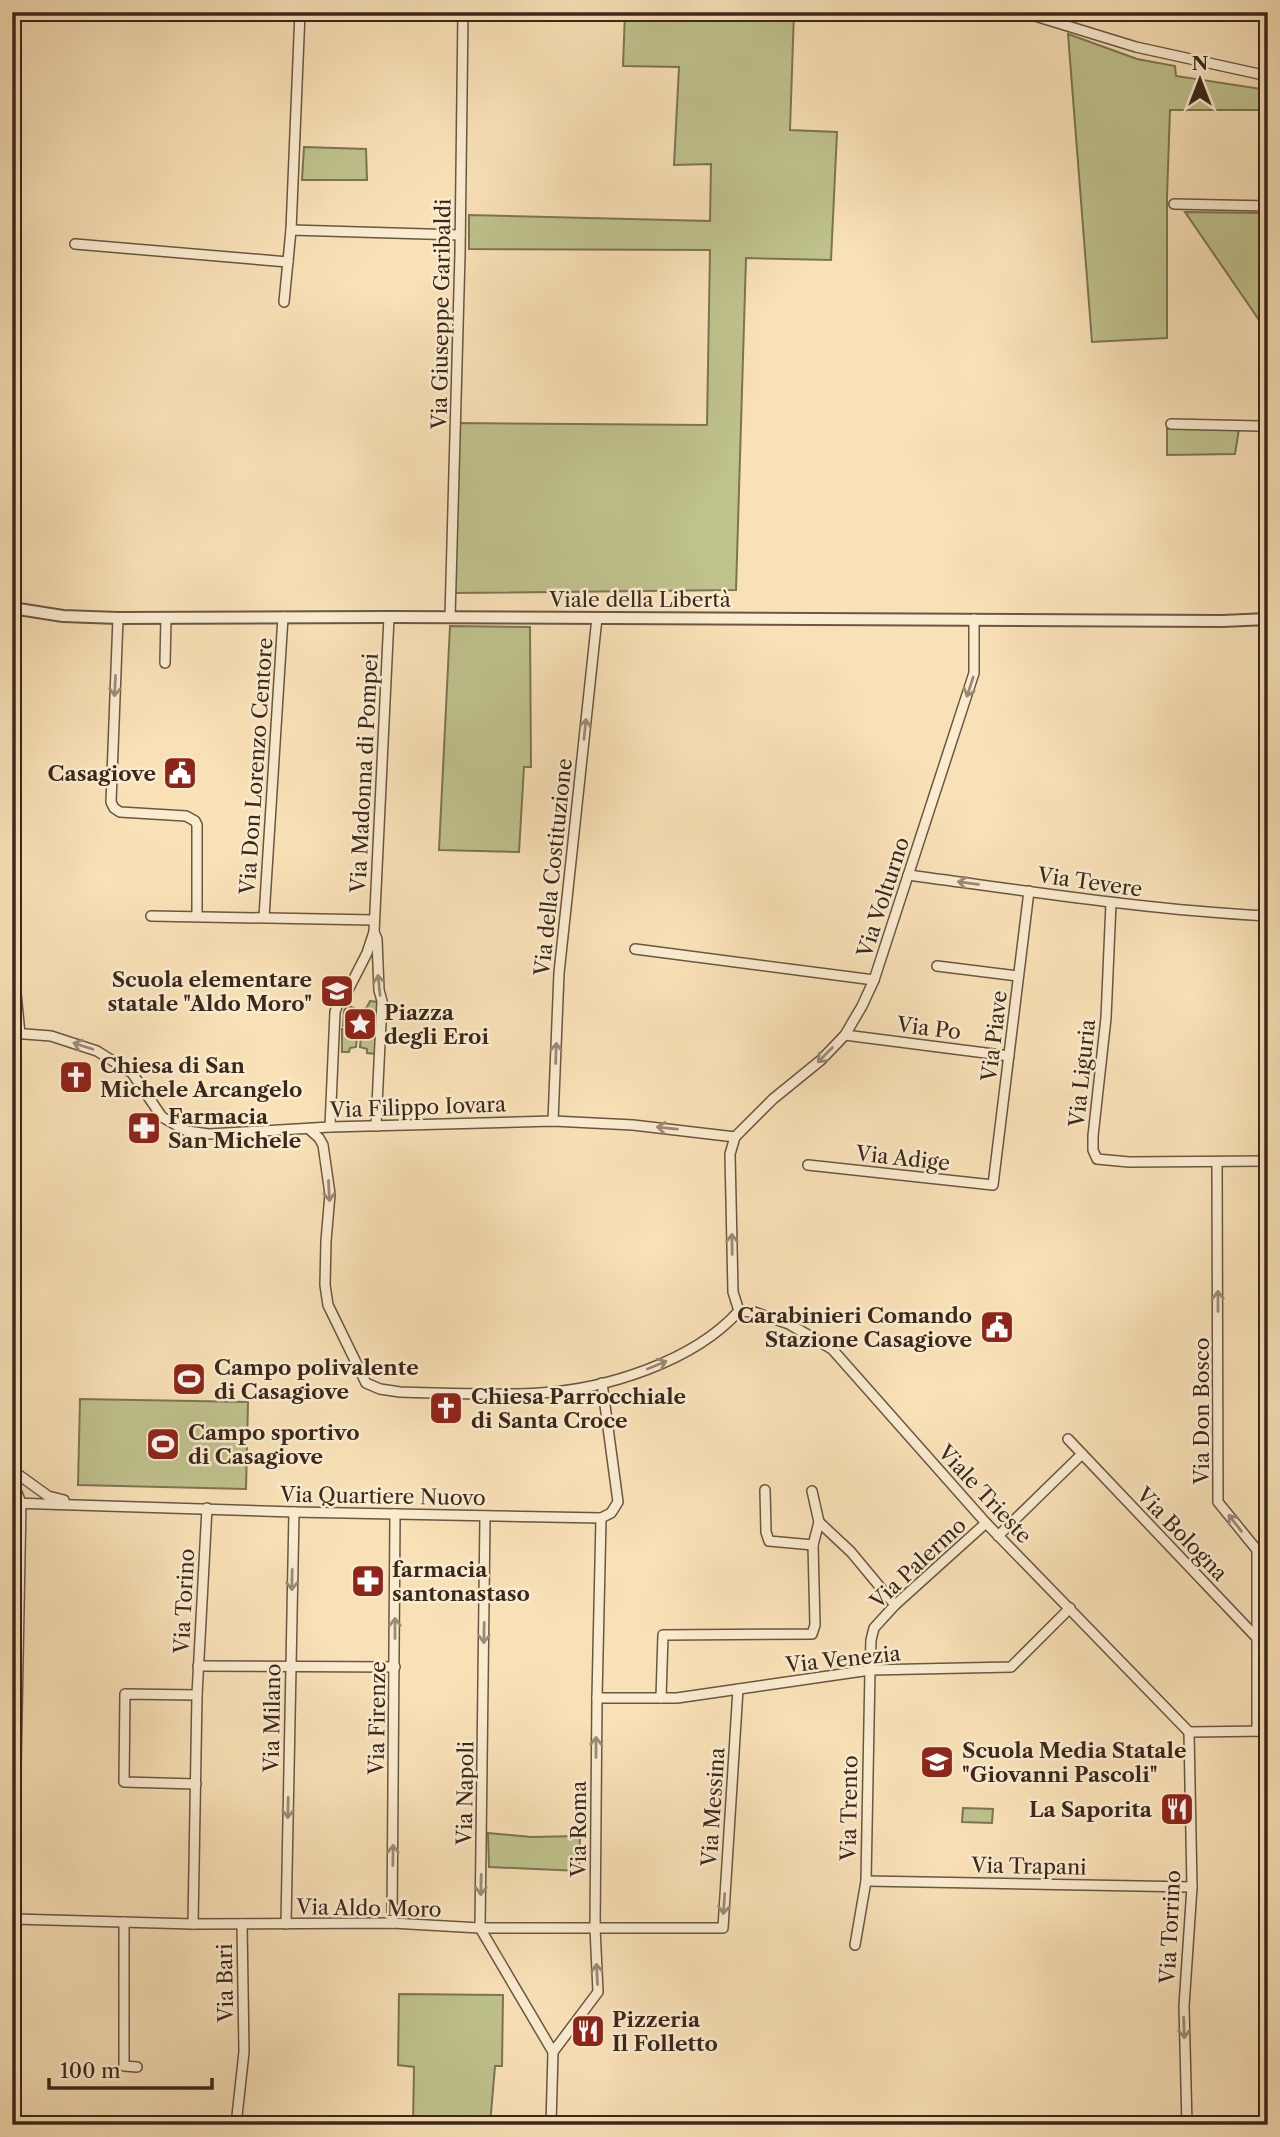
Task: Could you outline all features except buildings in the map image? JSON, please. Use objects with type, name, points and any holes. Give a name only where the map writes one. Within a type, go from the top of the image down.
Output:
[{"type":"street","points":[[284,302],[291,230],[299,12]]},
{"type":"street","name":"Via Giuseppe Garibaldi","points":[[450,617],[463,12]]},
{"type":"street","points":[[1022,12],[1136,47],[1268,76]]},
{"type":"street","points":[[1174,204],[1268,206]]},
{"type":"street","points":[[291,230],[460,235]]},
{"type":"street","points":[[75,244],[288,262]]},
{"type":"street","points":[[1171,424],[1259,426],[1268,423]]},
{"type":"street","name":"Viale della Libertà","points":[[12,608],[63,616],[118,618],[1268,619]]},
{"type":"street","name":"Via Don Lorenzo Centore","points":[[264,917],[284,617]]},
{"type":"street","name":"Via Madonna di Pompei","points":[[374,932],[389,617]]},
{"type":"street","points":[[118,618],[110,796],[114,808],[120,812],[150,809],[186,816],[195,821],[197,916]]},
{"type":"street","points":[[165,663],[166,618]]},
{"type":"street","name":"Via della Costituzione","points":[[553,1121],[559,973],[597,618]]},
{"type":"street","name":"Via Volturno","points":[[735,1137],[845,1035],[874,980],[974,673],[974,619]]},
{"type":"street","points":[[12,764],[16,1034]]},
{"type":"street","name":"Via Tevere","points":[[908,875],[1111,904],[1196,913],[1268,916]]},
{"type":"street","name":"Via Piave","points":[[993,1185],[1029,891]]},
{"type":"street","name":"Via Liguria","points":[[1111,904],[1106,1018],[1093,1136],[1093,1150],[1097,1159],[1129,1162],[1268,1161]]},
{"type":"street","points":[[151,916],[374,920]]},
{"type":"street","points":[[374,932],[377,939],[379,990],[382,1001],[376,1126]]},
{"type":"street","points":[[330,1127],[335,1012],[367,953],[374,932]]},
{"type":"street","points":[[635,950],[874,980]]},
{"type":"street","points":[[937,966],[1018,976]]},
{"type":"street","name":"Via Filippo Iovara","points":[[16,1034],[51,1036],[97,1051],[132,1073],[162,1117],[187,1131],[209,1134],[330,1127],[553,1121],[633,1125],[735,1137]]},
{"type":"street","name":"Via Po","points":[[845,1035],[1009,1056]]},
{"type":"street","points":[[309,1129],[323,1145],[330,1194],[324,1285],[328,1305],[366,1383],[380,1390],[400,1392],[541,1393],[602,1383],[656,1366],[686,1352],[728,1323],[739,1311],[733,1292],[730,1154],[735,1137]]},
{"type":"street","name":"Via Don Bosco","points":[[1217,1162],[1219,1502],[1257,1550],[1257,1638],[1263,1731]]},
{"type":"street","name":"Via Adige","points":[[808,1165],[993,1185]]},
{"type":"street","name":"Viale Trieste","points":[[739,1311],[754,1312],[789,1324],[832,1349],[986,1524],[1189,1732]]},
{"type":"street","points":[[601,1518],[611,1513],[618,1503],[602,1383]]},
{"type":"street","name":"Via Bologna","points":[[1068,1439],[1257,1638]]},
{"type":"street","points":[[998,1536],[1082,1454]]},
{"type":"street","points":[[12,1470],[48,1496],[83,1505]]},
{"type":"street","points":[[12,1480],[17,1503],[15,1919],[12,1976]]},
{"type":"street","points":[[765,1490],[766,1532],[769,1541],[813,1545]]},
{"type":"street","points":[[661,1698],[663,1635],[812,1634],[815,1625],[813,1545],[819,1521],[812,1492]]},
{"type":"street","name":"Via Quartiere Nuovo","points":[[17,1503],[601,1518]]},
{"type":"street","name":"Via Torino","points":[[193,1924],[197,1695],[207,1508]]},
{"type":"street","name":"Via Milano","points":[[286,1924],[294,1512]]},
{"type":"street","name":"Via Firenze","points":[[392,1923],[396,1514]]},
{"type":"street","name":"Via Napoli","points":[[480,1928],[485,1516]]},
{"type":"street","name":"Via Roma","points":[[553,2052],[598,1992],[595,1928],[601,1518]]},
{"type":"street","points":[[819,1521],[851,1552],[895,1605]]},
{"type":"street","name":"Via Palermo","points":[[870,1670],[874,1628],[895,1605],[986,1524]]},
{"type":"street","name":"Via Venezia","points":[[597,1698],[677,1698],[870,1670],[1011,1667],[1070,1608]]},
{"type":"street","points":[[198,1666],[395,1667]]},
{"type":"street","name":"Via Trento","points":[[855,1945],[866,1881],[870,1670]]},
{"type":"street","name":"Via Messina","points":[[723,1928],[738,1689]]},
{"type":"street","points":[[196,1784],[124,1782],[125,1694],[197,1695]]},
{"type":"street","points":[[1189,1732],[1263,1731]]},
{"type":"street","name":"Via Torrino","points":[[1187,2125],[1184,2006],[1192,1887],[1189,1732]]},
{"type":"street","name":"Via Trapani","points":[[866,1881],[1192,1887]]},
{"type":"street","name":"Via Aldo Moro","points":[[15,1919],[193,1924],[392,1923],[480,1928],[723,1928]]},
{"type":"street","points":[[124,1922],[124,2066],[137,2067]]},
{"type":"street","name":"Via Bari","points":[[236,2125],[244,2052],[242,1924]]},
{"type":"street","points":[[480,1928],[553,2052],[551,2125]]},
{"type":"green space","points":[[625,12],[794,12],[790,130],[837,132],[831,260],[746,258],[736,590],[451,593],[456,423],[707,425],[710,250],[469,249],[469,215],[710,221],[711,164],[674,165],[679,67],[623,66]]},
{"type":"green space","points":[[1068,34],[1137,59],[1175,66],[1176,76],[1268,90],[1268,110],[1170,110],[1167,338],[1092,342]]},
{"type":"green space","points":[[304,147],[366,149],[367,180],[302,180]]},
{"type":"green space","points":[[1185,212],[1268,213],[1268,333]]},
{"type":"green space","points":[[1167,428],[1239,429],[1235,454],[1167,455]]},
{"type":"green space","points":[[450,626],[530,627],[531,767],[524,767],[519,852],[439,850]]},
{"type":"green space","points":[[370,1001],[378,1002],[376,1054],[367,1053],[367,1049],[360,1047],[361,1037],[368,1037],[369,1020],[361,1020],[362,1010]]},
{"type":"green space","points":[[347,1005],[358,1010],[358,1019],[351,1019],[350,1027],[343,1026]]},
{"type":"green space","points":[[342,1029],[350,1029],[350,1037],[357,1037],[356,1047],[350,1048],[349,1052],[342,1052]]},
{"type":"green space","name":"Campo sportivo di Casagiove","points":[[80,1399],[248,1402],[246,1489],[78,1485]]},
{"type":"green space","points":[[963,1808],[993,1809],[992,1823],[962,1822]]},
{"type":"green space","points":[[488,1833],[531,1837],[580,1836],[579,1871],[489,1867]]},
{"type":"green space","points":[[399,1994],[503,1995],[502,2066],[495,2066],[490,2125],[413,2125],[414,2067],[398,2065]]},
{"type":"place","name":"Casagiove","points":[[180,773]]},
{"type":"place","name":"Scuola elementare statale \"Aldo Moro\"","points":[[337,991]]},
{"type":"place","name":"Piazza degli Eroi","points":[[360,1024]]},
{"type":"place","name":"Chiesa di San Michele Arcangelo","points":[[76,1077]]},
{"type":"place","name":"Farmacia San Michele","points":[[144,1128]]},
{"type":"place","name":"Carabinieri Comando Stazione Casagiove","points":[[997,1327]]},
{"type":"place","name":"Campo polivalente di Casagiove","points":[[189,1379]]},
{"type":"place","name":"Chiesa Parrocchiale di Santa Croce","points":[[446,1408]]},
{"type":"place","name":"Campo sportivo di Casagiove","points":[[163,1444]]},
{"type":"place","name":"farmacia santonastaso","points":[[368,1581]]},
{"type":"place","name":"Scuola Media Statale \"Giovanni Pascoli\"","points":[[937,1762]]},
{"type":"place","name":"La Saporita","points":[[1177,1809]]},
{"type":"place","name":"Pizzeria Il Folletto","points":[[588,2031]]}]
